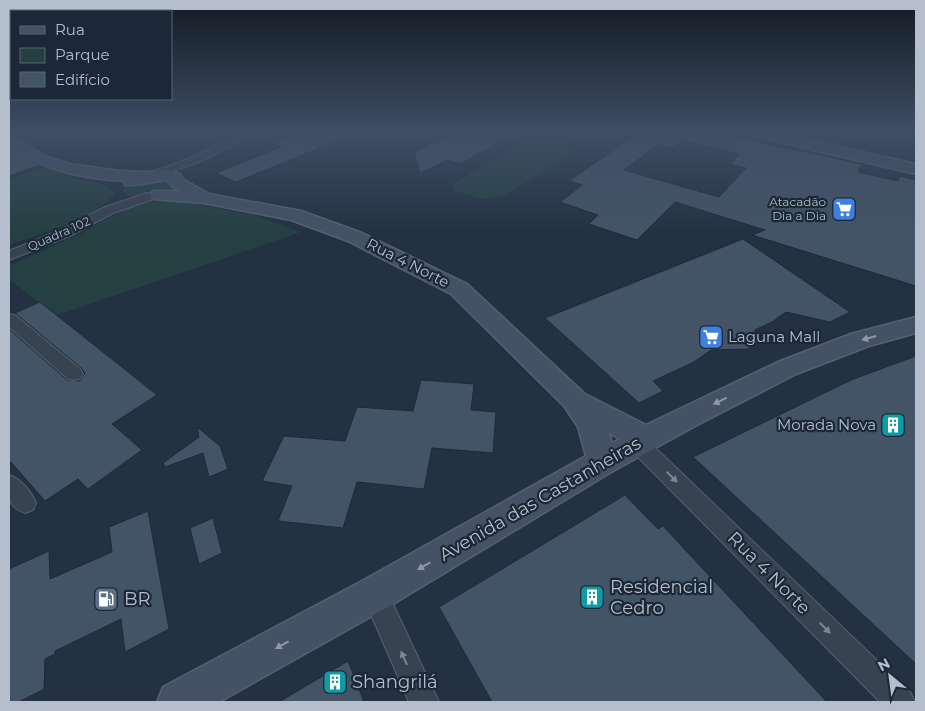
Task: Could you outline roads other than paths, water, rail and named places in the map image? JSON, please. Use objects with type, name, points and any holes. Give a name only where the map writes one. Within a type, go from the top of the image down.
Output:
[{"type":"street","points":[[61,165],[78,171],[97,174],[168,175],[177,180]]},
{"type":"street","points":[[97,174],[123,191],[131,182],[180,165]]},
{"type":"street","points":[[153,196],[171,190],[190,165]]},
{"type":"street","points":[[899,165],[916,169]]},
{"type":"street","name":"Rua 4 Norte","points":[[177,180],[204,198]]},
{"type":"street","name":"Rua 4 Norte","points":[[123,191],[131,197],[204,198],[296,215],[355,237],[459,289],[574,399],[592,424],[602,462]]},
{"type":"street","name":"Quadra 102","points":[[109,210],[123,191]]},
{"type":"street","name":"Quadra 102","points":[[9,256],[65,233],[109,210],[153,196]]},
{"type":"street","points":[[9,318],[74,374]]},
{"type":"street","name":"Avenida das Castanheiras","points":[[178,702],[375,594],[642,440],[787,368],[860,340],[916,325]]},
{"type":"street","name":"Rua 4 Norte","points":[[574,399],[642,440],[900,702]]},
{"type":"street","points":[[9,484],[25,503]]},
{"type":"street","points":[[375,594],[424,702]]},
{"type":"place","name":"Atacadão Dia a Dia","points":[[844,209]]},
{"type":"place","name":"Laguna Mall","points":[[711,337]]},
{"type":"place","name":"Morada Nova","points":[[893,425]]},
{"type":"place","name":"Residencial Cedro","points":[[592,597]]},
{"type":"place","name":"BR","points":[[106,599]]},
{"type":"place","name":"Shangrilá","points":[[335,682]]}]
